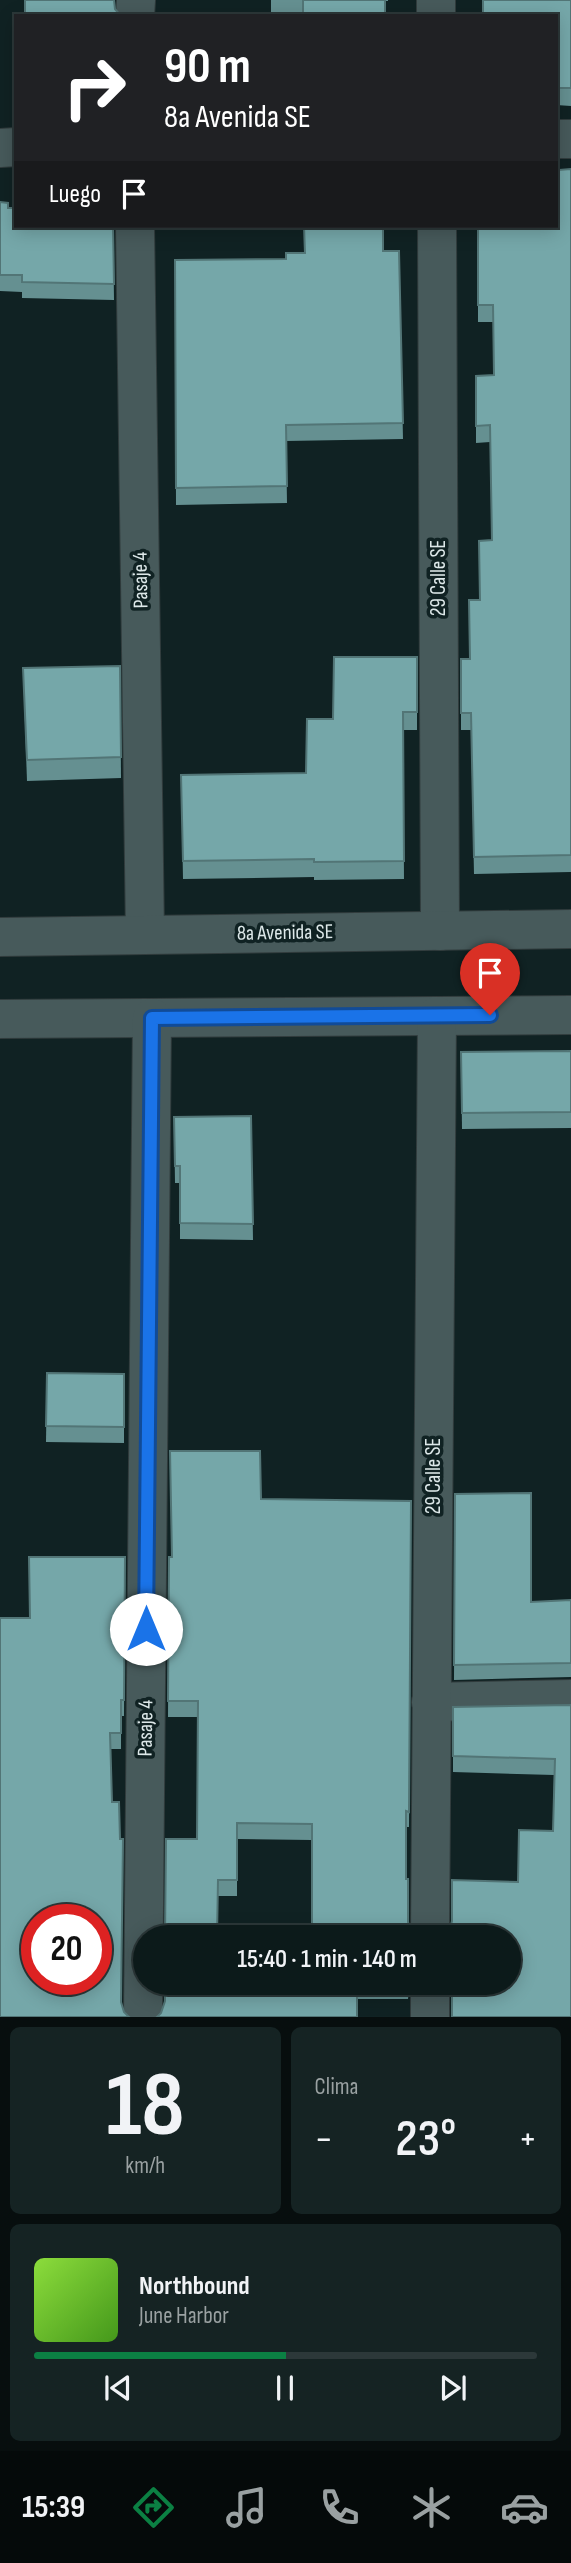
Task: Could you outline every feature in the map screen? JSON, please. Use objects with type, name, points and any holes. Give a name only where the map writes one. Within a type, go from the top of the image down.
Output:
[{"type":"street","name":"Pasaje 4","points":[[135,228],[145,934]]},
{"type":"street","name":"29 Calle SE","points":[[436,228],[440,931]]},
{"type":"street","name":"8a Avenida SE","points":[[0,937],[571,929]]},
{"type":"street","points":[[0,1019],[571,1015]]},
{"type":"street","name":"29 Calle SE","points":[[430,1925],[437,1016]]},
{"type":"street","name":"Pasaje 4","points":[[143,2017],[152,1018]]},
{"type":"street","points":[[431,1702],[571,1699]]},
{"type":"street","points":[[430,1995],[430,2017]]},
{"type":"building","points":[[25,0],[114,0],[115,9],[119,14],[25,14]]},
{"type":"building","points":[[303,0],[385,0],[385,14],[303,14]]},
{"type":"building","points":[[483,0],[571,0],[571,88],[558,88],[558,14],[483,14]]},
{"type":"building","points":[[558,164],[559,170],[571,169],[571,855],[474,857],[471,713],[461,713],[461,659],[470,659],[469,600],[480,600],[479,541],[492,540],[490,425],[476,426],[476,376],[494,375],[493,305],[478,305],[478,228],[558,228]]},
{"type":"building","points":[[0,202],[8,203],[8,208],[14,208],[14,228],[113,228],[114,284],[22,282],[22,275],[0,275]]},
{"type":"building","points":[[304,228],[383,228],[383,251],[399,251],[403,423],[286,425],[287,486],[176,488],[175,260],[286,259],[286,253],[305,253]]},
{"type":"building","points":[[334,657],[417,657],[417,712],[403,712],[404,861],[183,861],[181,775],[306,773],[307,719],[333,719]]},
{"type":"building","points":[[120,666],[121,757],[27,760],[23,668]]},
{"type":"building","points":[[571,1051],[571,1112],[462,1113],[461,1052]]},
{"type":"building","points":[[251,1116],[253,1224],[180,1223],[180,1166],[175,1166],[174,1117]]},
{"type":"building","points":[[47,1373],[124,1374],[124,1427],[46,1426]]},
{"type":"building","points":[[170,1451],[260,1451],[261,1499],[411,1501],[409,1812],[406,1811],[409,1925],[312,1925],[312,1824],[237,1823],[237,1880],[218,1880],[217,1925],[165,1925],[166,1839],[197,1839],[198,1701],[168,1701],[169,1557],[172,1557]]},
{"type":"building","points":[[531,1493],[531,1602],[571,1600],[571,1663],[454,1665],[455,1494]]},
{"type":"building","points":[[29,1557],[125,1557],[124,1700],[121,1700],[121,1733],[110,1733],[112,1802],[119,1802],[120,1839],[123,1839],[121,2002],[129,2017],[0,2017],[0,1618],[30,1618]]},
{"type":"building","points":[[571,1705],[571,2017],[452,2017],[452,1995],[521,1995],[521,1925],[451,1925],[452,1880],[518,1882],[519,1830],[553,1831],[555,1759],[453,1756],[453,1707]]},
{"type":"building","points":[[165,1995],[357,1995],[357,2017],[157,2017]]},
{"type":"route","points":[[146,1629],[152,1018],[490,1015]]}]
